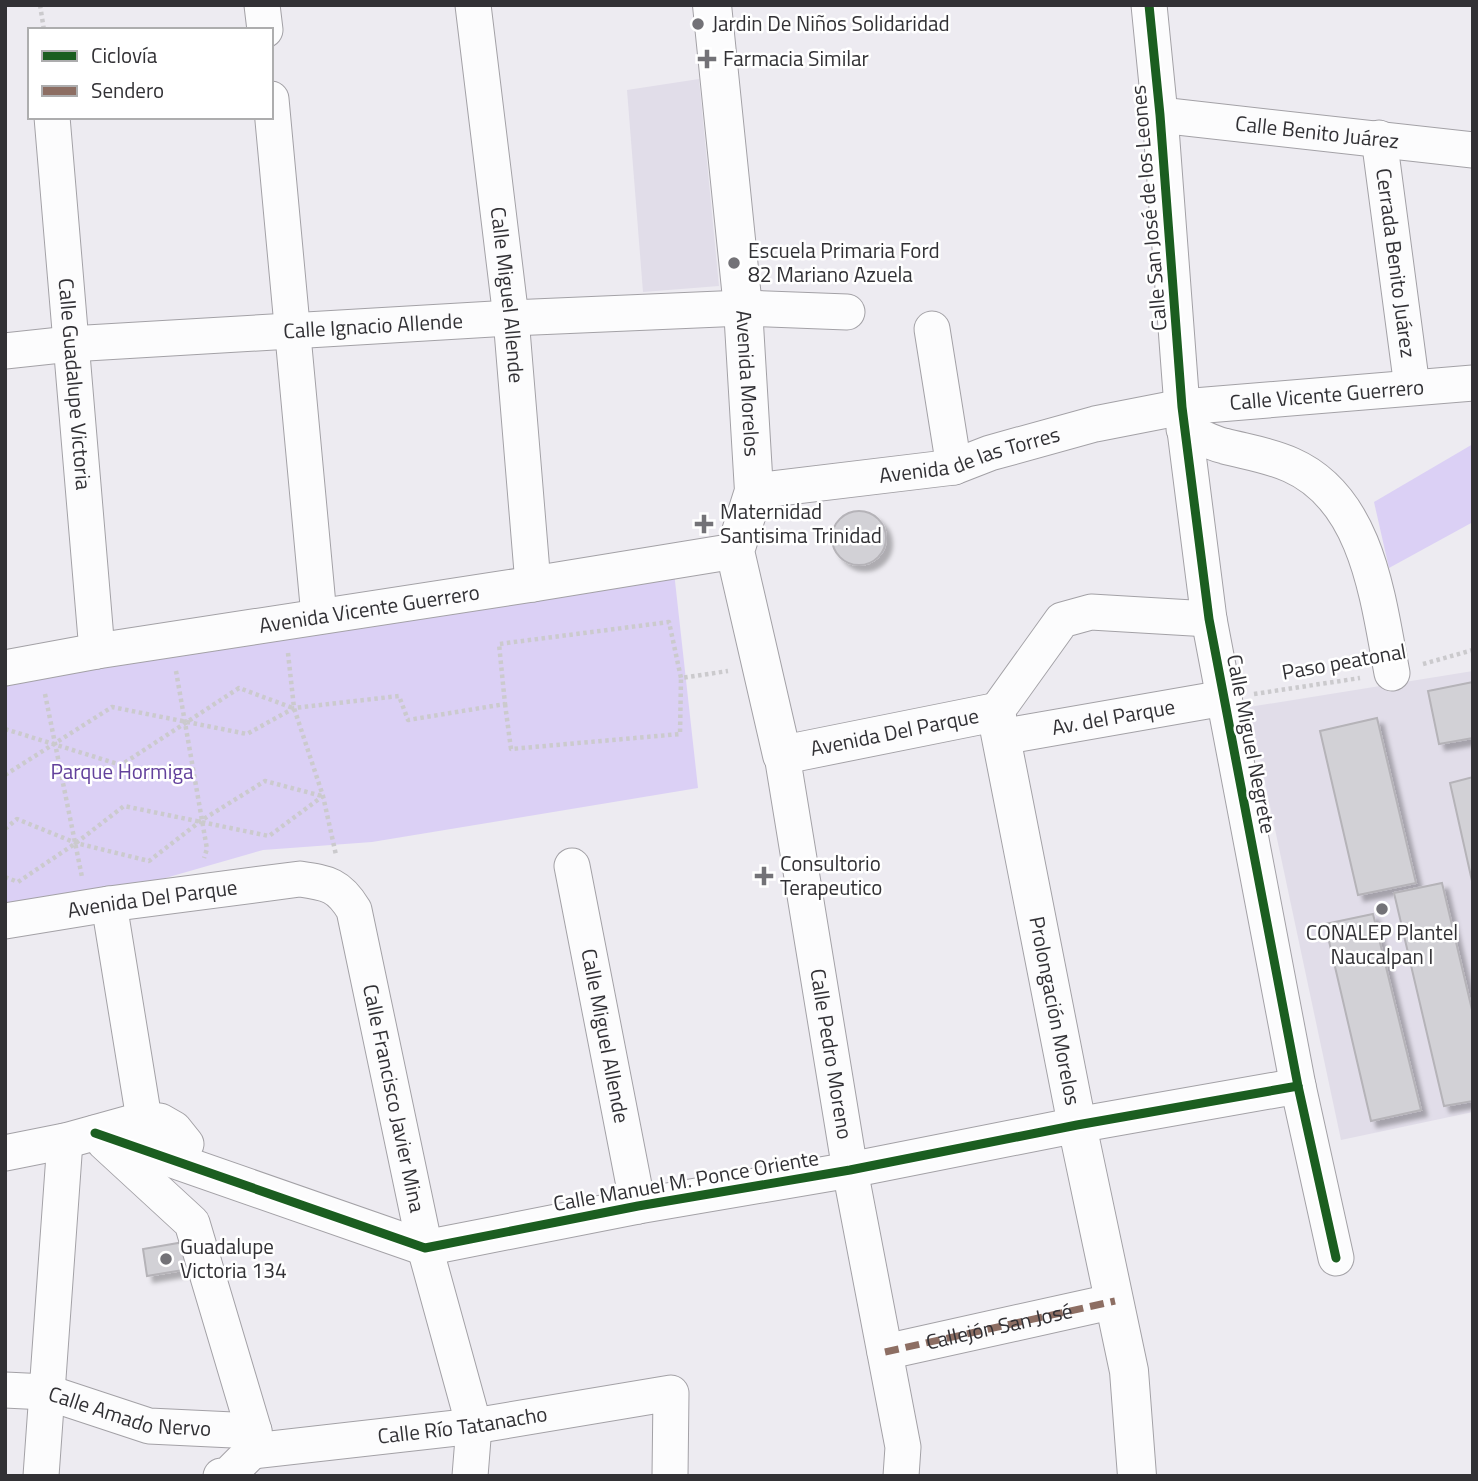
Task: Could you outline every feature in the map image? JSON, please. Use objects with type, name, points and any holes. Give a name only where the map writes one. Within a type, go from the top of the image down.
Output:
[{"type":"main road","name":"Avenida Morelos","points":[[712,5],[743,308],[754,491],[734,551]]},
{"type":"main road","points":[[734,551],[782,755]]},
{"type":"main road","name":"Avenida Del Parque","points":[[782,755],[998,725]]},
{"type":"main road","name":"Prolongación Morelos","points":[[998,725],[1129,1371],[1137,1476]]},
{"type":"street","points":[[262,5],[265,28]]},
{"type":"street","name":"Calle Miguel Allende","points":[[473,5],[511,318],[533,584]]},
{"type":"street","name":"Calle San José de los Leones","points":[[1149,5],[1183,418]]},
{"type":"street","name":"Calle Benito Juárez","points":[[1160,115],[1473,150]]},
{"type":"street","name":"Calle Guadalupe Victoria","points":[[52,119],[97,651]]},
{"type":"street","points":[[273,119],[319,617]]},
{"type":"street","name":"Cerrada Benito Juárez","points":[[1380,138],[1412,387]]},
{"type":"street","name":"Calle Ignacio Allende","points":[[5,351],[70,344],[511,318],[743,308],[848,312]]},
{"type":"street","points":[[932,329],[954,467]]},
{"type":"street","name":"Calle Vicente Guerrero","points":[[1183,418],[1412,387],[1473,383]]},
{"type":"street","points":[[1183,418],[1221,446],[1268,455],[1295,467],[1338,501],[1353,525],[1370,568],[1392,673]]},
{"type":"street","name":"Avenida de las Torres","points":[[754,491],[954,467],[990,453],[1095,424],[1183,418]]},
{"type":"street","name":"Calle Miguel Negrete","points":[[1183,418],[1209,619],[1235,695],[1298,1086],[1336,1258]]},
{"type":"street","name":"Avenida Vicente Guerrero","points":[[21,665],[734,551]]},
{"type":"street","name":"Avenida Del Parque","points":[[998,725],[1062,621],[1091,612],[1209,619]]},
{"type":"street","name":"Av. del Parque","points":[[998,725],[1235,695]]},
{"type":"street","name":"Calle Pedro Moreno","points":[[782,755],[850,1170],[903,1447],[901,1476]]},
{"type":"street","name":"Calle Miguel Allende","points":[[572,866],[638,1206]]},
{"type":"street","name":"Avenida Del Parque","points":[[5,921],[300,879],[326,882],[344,893]]},
{"type":"street","name":"Calle Francisco Javier Mina","points":[[344,893],[355,910],[425,1248],[474,1426],[470,1476]]},
{"type":"street","points":[[99,906],[144,1119]]},
{"type":"street","name":"Calle Manuel M. Ponce Oriente","points":[[425,1248],[638,1206],[850,1170],[1077,1125],[1298,1086]]},
{"type":"street","points":[[5,1153],[80,1137],[144,1119],[160,1121],[174,1129],[186,1144],[80,1137]]},
{"type":"street","points":[[80,1137],[425,1248]]},
{"type":"street","points":[[41,1476],[46,1392],[80,1137]]},
{"type":"street","points":[[80,1137],[192,1223],[259,1452],[228,1475],[221,1476]]},
{"type":"street","name":"Callejón San José","points":[[885,1352],[1115,1301]]},
{"type":"street","name":"Calle Amado Nervo","points":[[5,1390],[46,1392],[149,1426],[259,1452]]},
{"type":"street","name":"Calle Río Tatanacho","points":[[259,1452],[474,1426],[671,1393],[670,1476]]},
{"type":"path","points":[[40,5],[44,28]]},
{"type":"path","points":[[284,622],[294,708],[323,796],[344,893]]},
{"type":"path","points":[[668,622],[681,678],[680,734],[511,749],[499,643],[668,622]]},
{"type":"path","points":[[171,639],[208,849],[189,893]]},
{"type":"path","points":[[21,665],[56,745],[76,843],[99,906]]},
{"type":"path","points":[[681,678],[762,666]]},
{"type":"path","points":[[5,729],[121,765],[239,688],[294,708]]},
{"type":"path","points":[[5,775],[112,707],[247,734],[294,708],[399,696],[408,720],[505,704]]},
{"type":"path","points":[[5,829],[17,819],[76,843],[149,861],[202,820],[265,781],[323,796]]},
{"type":"path","points":[[5,877],[18,882],[76,843],[124,806],[269,836],[323,796]]},
{"type":"shaded area","points":[[699,79],[719,286],[643,292],[627,90]]},
{"type":"shaded area","name":"CONALEP Plantel Naucalpan I","points":[[1473,671],[1473,1112],[1341,1140],[1249,707]]},
{"type":"green space","points":[[1473,444],[1473,522],[1389,568],[1374,502]]},
{"type":"green space","name":"Parque Hormiga","points":[[673,563],[698,788],[372,842],[263,850],[148,883],[5,910],[5,676]]},
{"type":"building","points":[[859,511],[878,519],[886,538],[878,557],[859,565],[840,557],[832,538],[840,519]]},
{"type":"building","points":[[1473,682],[1473,738],[1439,744],[1428,691]]},
{"type":"building","points":[[1377,718],[1416,883],[1358,895],[1320,731]]},
{"type":"building","points":[[1473,777],[1473,881],[1472,881],[1450,783]]},
{"type":"building","points":[[1442,883],[1473,1014],[1473,1101],[1444,1106],[1394,893]]},
{"type":"building","points":[[1373,914],[1421,1110],[1371,1121],[1325,924]]},
{"type":"building","name":"Guadalupe Victoria 134","points":[[184,1242],[189,1269],[147,1276],[143,1249]]},
{"type":"marked path","points":[[885,1352],[1115,1301]]},
{"type":"cycle path","points":[[1149,5],[1182,407],[1209,619],[1298,1086],[1336,1258]]},
{"type":"cycle path","points":[[95,1133],[425,1248],[638,1206],[850,1170],[1077,1125],[1298,1086]]},
{"type":"place","name":"Jardin De Niños Solidaridad","points":[[698,24]]},
{"type":"place","name":"Farmacia Similar","points":[[707,59]]},
{"type":"place","name":"Escuela Primaria Ford 82 Mariano Azuela","points":[[734,263]]},
{"type":"place","name":"Maternidad Santisima Trinidad","points":[[704,524]]},
{"type":"place","name":"Consultorio Terapeutico","points":[[764,876]]},
{"type":"place","name":"CONALEP Plantel Naucalpan I","points":[[1382,909]]},
{"type":"place","name":"Guadalupe Victoria 134","points":[[166,1259]]}]
